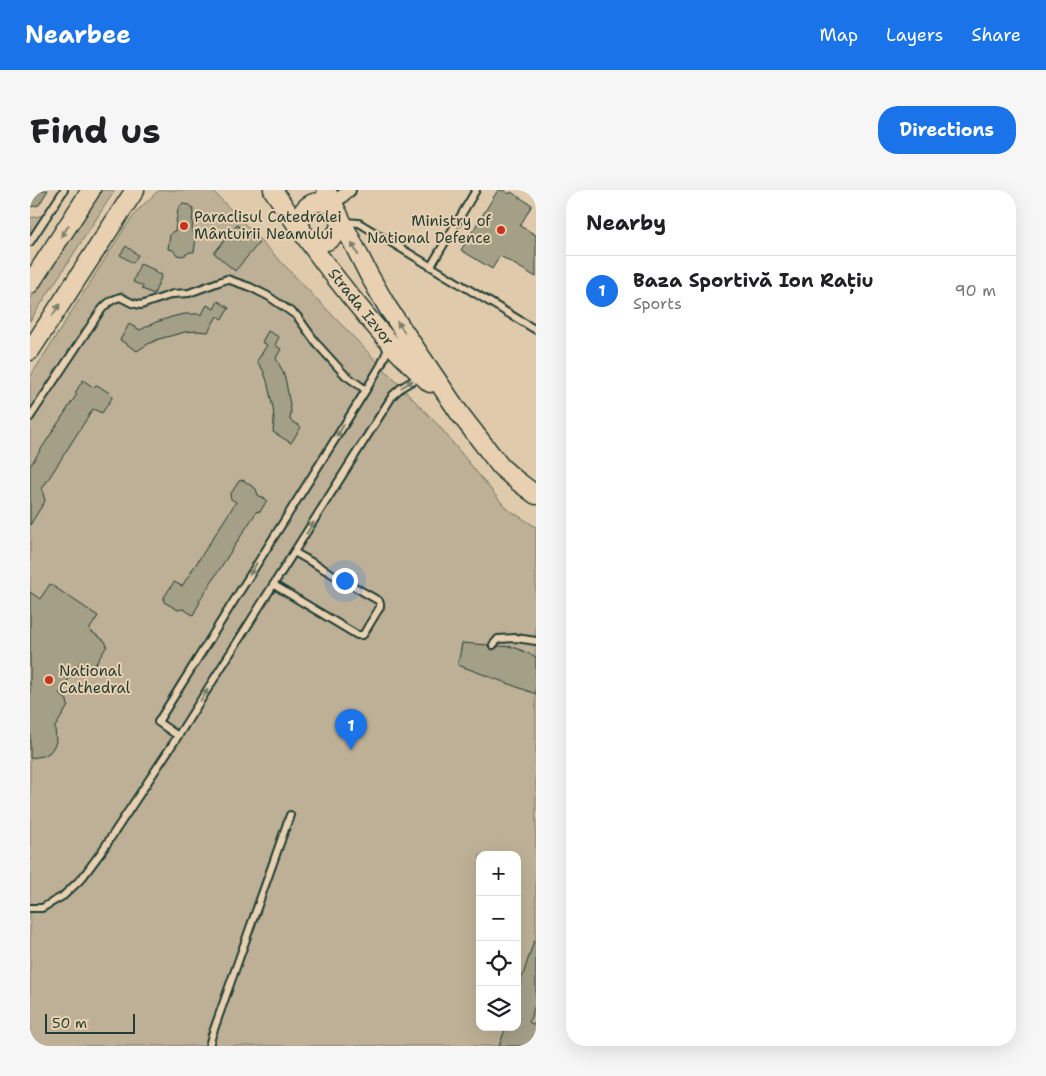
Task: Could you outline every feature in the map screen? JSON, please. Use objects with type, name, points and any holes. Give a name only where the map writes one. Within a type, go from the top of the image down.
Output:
[{"type":"main road","points":[[30,284],[91,190]]},
{"type":"main road","points":[[30,350],[135,190]]},
{"type":"main road","name":"Strada Izvor","points":[[273,190],[302,233],[347,292],[390,343],[460,414]]},
{"type":"main road","points":[[318,202],[325,203],[334,208],[340,222],[336,235],[325,242],[319,243],[312,242],[306,238],[300,227],[301,213],[311,204],[318,202]]},
{"type":"main road","name":"Strada Izvor","points":[[334,208],[388,308],[460,414],[501,467],[536,496]]},
{"type":"street","points":[[334,208],[349,190]]},
{"type":"lane","points":[[30,242],[64,190]]},
{"type":"lane","points":[[431,266],[476,190]]},
{"type":"lane","points":[[334,208],[536,330]]},
{"type":"lane","points":[[30,417],[107,303],[120,297],[141,305],[173,294],[189,293],[227,279],[268,296],[297,316],[317,344],[334,363],[366,390]]},
{"type":"lane","points":[[178,736],[158,722],[366,390],[381,365],[390,343]]},
{"type":"lane","points":[[30,908],[42,908],[63,896],[82,878],[102,851],[178,736],[393,395],[402,386],[422,375]]},
{"type":"lane","points":[[274,585],[360,636],[363,635],[380,607],[378,601],[294,552]]},
{"type":"lane","points":[[493,645],[498,639],[516,638],[536,641]]},
{"type":"lane","points":[[209,1046],[290,815]]},
{"type":"shaded area","points":[[101,190],[115,190],[30,321],[30,300]]},
{"type":"shaded area","points":[[159,190],[212,190],[439,426],[506,508],[536,527],[536,1046],[30,1046],[30,377],[138,210]]},
{"type":"shaded area","points":[[45,215],[30,237],[30,218]]},
{"type":"building","points":[[30,190],[48,190],[39,205],[30,207]]},
{"type":"building","name":"Ministry of National Defence","points":[[498,190],[503,190],[510,194],[511,192],[532,205],[520,226],[536,235],[536,277],[500,256],[492,269],[461,250]]},
{"type":"building","name":"Paraclisul Catedralei Mântuirii Neamului","points":[[182,204],[190,205],[193,209],[192,233],[196,238],[194,252],[183,256],[177,255],[173,250],[168,249],[170,235],[175,231],[178,209]]},
{"type":"building","points":[[237,225],[259,243],[235,271],[214,253]]},
{"type":"building","points":[[126,246],[138,255],[133,263],[120,255]]},
{"type":"building","points":[[140,264],[162,275],[154,294],[142,289],[143,286],[133,282]]},
{"type":"building","points":[[218,301],[229,308],[222,319],[217,316],[208,332],[185,332],[159,339],[137,351],[120,340],[129,324],[140,330],[175,316],[202,314],[207,305],[214,309]]},
{"type":"building","points":[[268,331],[279,337],[275,345],[281,349],[276,358],[286,382],[291,411],[290,420],[301,427],[291,443],[273,432],[273,408],[267,381],[257,361],[267,345],[262,342]]},
{"type":"building","points":[[83,380],[93,387],[97,385],[111,394],[112,398],[102,413],[93,409],[42,489],[45,501],[30,525],[30,466],[77,394],[75,393]]},
{"type":"building","points":[[243,480],[256,489],[258,495],[267,500],[260,512],[257,511],[199,601],[193,615],[183,609],[178,610],[164,602],[164,597],[174,582],[182,586],[236,502],[231,499],[230,495],[239,481]]},
{"type":"building","name":"National Cathedral","points":[[50,584],[98,616],[89,630],[105,641],[107,646],[95,665],[88,666],[80,662],[59,694],[67,700],[68,706],[55,727],[56,742],[53,748],[44,756],[30,758],[30,592],[40,599]]},
{"type":"building","points":[[462,643],[488,645],[493,650],[499,646],[514,647],[536,657],[536,694],[458,665]]},
{"type":"building","points":[[534,941],[536,942],[536,1003],[529,1022],[536,1026],[536,1046],[499,1046],[505,1031],[521,1031],[521,981]]},
{"type":"place","name":"Paraclisul Catedralei Mântuirii Neamului","points":[[184,226]]},
{"type":"place","name":"Ministry of National Defence","points":[[501,230]]},
{"type":"place","name":"National Cathedral","points":[[49,680]]},
{"type":"place","name":"Baza Sportivă Ion Rațiu","points":[[351,750]]}]
